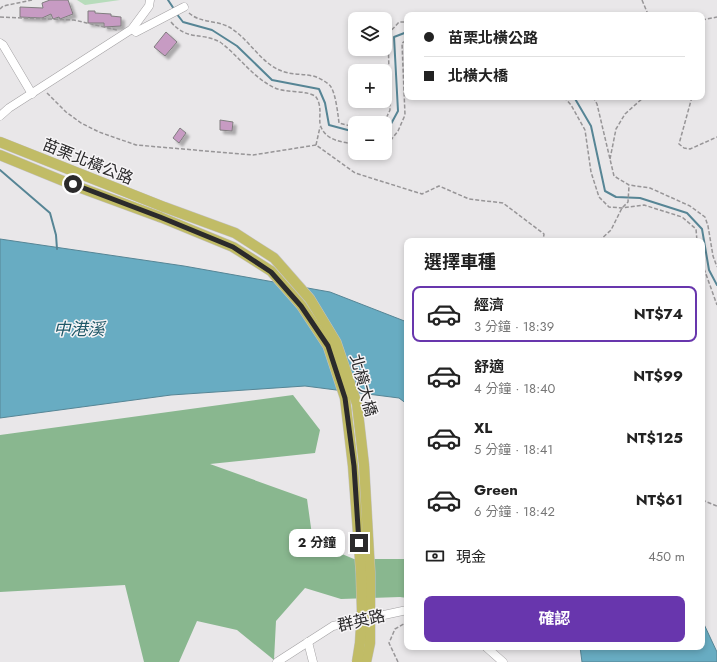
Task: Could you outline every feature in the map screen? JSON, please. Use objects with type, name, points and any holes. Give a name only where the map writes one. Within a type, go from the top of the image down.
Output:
[{"type":"main road","name":"苗栗北橫公路","points":[[0,142],[164,207]]},
{"type":"main road","name":"苗栗北橫公路","points":[[0,155],[160,217]]},
{"type":"main road","name":"北橫大橋","points":[[164,207],[235,233],[274,258],[310,299],[336,342],[357,404],[364,465],[370,572],[370,642],[366,662]]},
{"type":"main road","name":"北橫大橋","points":[[160,217],[233,247],[271,272],[301,306],[328,346],[345,398],[354,466],[362,610],[357,662]]},
{"type":"street","points":[[0,116],[129,31],[149,6],[150,0]]},
{"type":"street","points":[[129,31],[136,32],[181,8]]},
{"type":"street","points":[[0,43],[3,45],[32,94]]},
{"type":"street","name":"群英路","points":[[277,662],[333,626],[404,611]]},
{"type":"street","points":[[308,642],[313,662]]},
{"type":"street","points":[[489,650],[503,662]]},
{"type":"path","points":[[0,9],[3,6],[32,0]]},
{"type":"path","points":[[642,0],[647,12]]},
{"type":"path","points":[[181,8],[196,18],[219,23],[229,27],[264,60],[278,70],[293,75],[316,77],[331,87],[338,110],[339,124],[348,126]]},
{"type":"path","points":[[168,15],[179,29],[186,34],[220,42],[264,82],[284,91],[312,94],[317,99],[320,108],[320,126],[316,145]]},
{"type":"path","points":[[0,17],[74,20],[129,31]]},
{"type":"path","points":[[705,19],[717,17]]},
{"type":"path","points":[[387,116],[390,110],[388,34],[399,22],[404,22]]},
{"type":"path","points":[[404,42],[402,43],[404,79]]},
{"type":"path","points":[[41,88],[66,112],[81,123],[99,132],[136,144],[253,155],[316,145],[354,173],[422,194],[439,186],[469,199],[503,203],[544,234],[543,238]]},
{"type":"path","points":[[392,139],[398,131],[406,115],[405,100]]},
{"type":"path","points":[[567,100],[585,130],[592,172],[599,197],[609,207],[622,208],[644,205],[682,217],[696,229],[697,238]]},
{"type":"path","points":[[595,100],[597,104],[614,176],[629,185],[650,188],[690,206],[705,218],[708,226],[713,256],[717,267]]},
{"type":"path","points":[[610,161],[616,129],[625,114],[641,100]]},
{"type":"path","points":[[691,100],[679,144],[684,148],[690,149],[717,137]]},
{"type":"path","points":[[320,126],[328,137],[348,143]]},
{"type":"path","points":[[602,238],[611,230],[622,208],[628,202],[629,185]]},
{"type":"path","points":[[705,271],[717,305]]},
{"type":"path","points":[[705,501],[717,506]]},
{"type":"path","points":[[398,662],[389,643],[395,629],[404,624]]},
{"type":"green space","points":[[77,0],[120,0],[85,5]]},
{"type":"green space","points":[[293,395],[320,430],[315,453],[210,464],[307,499],[313,542],[354,559],[404,559],[404,598],[341,599],[305,588],[276,621],[274,660],[237,630],[197,621],[179,662],[144,662],[125,585],[0,592],[0,435]]},
{"type":"water","name":"中港溪","points":[[0,239],[184,266],[330,292],[404,321],[404,402],[399,398],[305,386],[171,395],[0,418]]},
{"type":"water","points":[[705,626],[717,652],[717,662],[582,662],[580,650],[705,650]]},
{"type":"building","points":[[50,0],[68,0],[73,14],[60,19],[59,17],[53,19],[51,14],[42,18],[20,17],[20,7],[43,8],[42,3]]},
{"type":"building","points":[[88,11],[95,11],[95,13],[111,14],[111,16],[121,17],[121,26],[104,27],[104,23],[88,23]]},
{"type":"building","points":[[166,32],[177,42],[165,56],[154,47]]},
{"type":"building","points":[[220,120],[233,122],[232,131],[220,130]]},
{"type":"building","points":[[180,128],[186,133],[179,143],[173,138]]},
{"type":"waterway","points":[[168,0],[174,9]]},
{"type":"waterway","points":[[176,13],[183,22],[212,30],[237,46],[272,80],[319,89],[325,103],[329,125],[348,130]]},
{"type":"waterway","points":[[392,122],[398,111],[394,37],[404,33]]},
{"type":"waterway","points":[[576,100],[591,126],[605,191],[616,197],[640,198],[687,213],[702,229],[704,238]]},
{"type":"waterway","points":[[0,170],[50,213],[56,235],[57,249]]},
{"type":"waterway","points":[[705,247],[709,270],[717,285]]},
{"type":"route","points":[[73,184],[233,247],[271,272],[301,306],[328,346],[345,398],[354,466],[359,543]]}]
